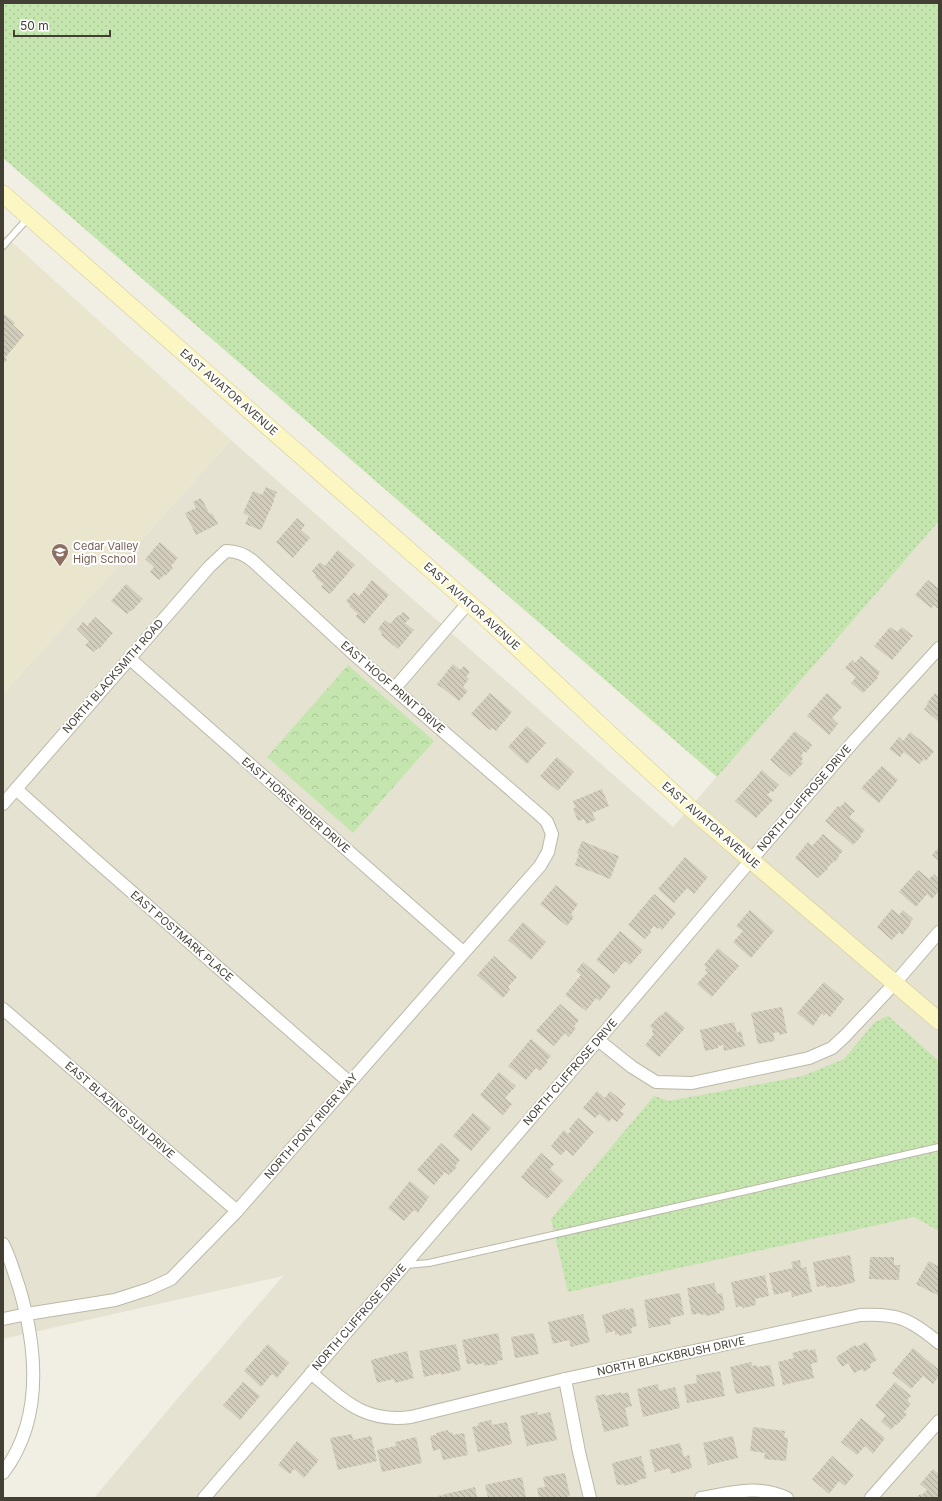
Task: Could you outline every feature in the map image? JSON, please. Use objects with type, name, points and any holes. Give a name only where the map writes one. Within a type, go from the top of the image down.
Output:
[{"type":"street","name":"EAST AVIATOR AVENUE","points":[[3,194],[468,602],[644,766],[939,1021]]},
{"type":"street","name":"NORTH BLACKSMITH ROAD","points":[[3,804],[209,567],[226,551]]},
{"type":"street","name":"EAST HOOF PRINT DRIVE","points":[[226,551],[236,551],[247,556],[394,689],[541,816],[547,822],[552,834]]},
{"type":"street","points":[[394,689],[468,602]]},
{"type":"street","name":"NORTH CLIFFROSE DRIVE","points":[[204,1498],[751,860],[854,741],[939,648]]},
{"type":"street","name":"EAST HORSE RIDER DRIVE","points":[[129,658],[463,952]]},
{"type":"street","name":"EAST POSTMARK PLACE","points":[[16,789],[349,1082]]},
{"type":"street","name":"NORTH PONY RIDER WAY","points":[[3,1319],[115,1300],[149,1289],[171,1279],[237,1210],[540,866],[548,852],[552,834]]},
{"type":"street","points":[[598,1040],[632,1067],[656,1082],[692,1083],[809,1058],[832,1048],[846,1035],[895,983],[939,932]]},
{"type":"street","name":"EAST BLAZING SUN DRIVE","points":[[3,1009],[237,1210]]},
{"type":"street","points":[[3,1244],[27,1314],[34,1376],[31,1407],[22,1439],[15,1454],[3,1473]]},
{"type":"street","name":"NORTH BLACKBRUSH DRIVE","points":[[311,1373],[350,1405],[367,1414],[388,1418],[400,1418],[565,1379],[860,1315],[886,1315],[909,1321],[939,1343]]},
{"type":"street","points":[[565,1379],[579,1452],[590,1498]]},
{"type":"street","points":[[871,1498],[939,1421]]},
{"type":"street","points":[[701,1498],[752,1490],[772,1492],[787,1498]]},
{"type":"lane","points":[[3,246],[29,216]]},
{"type":"lane","points":[[403,1265],[429,1263],[939,1147]]},
{"type":"shaded area","name":"Cedar Valley High School","points":[[3,234],[231,440],[3,694]]},
{"type":"shaded area","points":[[231,440],[673,827],[939,521],[939,1498],[94,1498],[283,1276],[3,1339],[3,694]]},
{"type":"green space","points":[[3,3],[939,3],[939,521],[717,777],[3,158]]},
{"type":"green space","points":[[348,665],[434,741],[353,833],[267,757]]},
{"type":"green space","points":[[888,1016],[939,1061],[939,1231],[914,1217],[568,1292],[551,1219],[654,1096],[669,1101],[803,1076],[844,1059],[875,1022]]},
{"type":"building","points":[[3,313],[15,323],[13,325],[24,335],[5,358],[7,360],[3,364]]},
{"type":"building","points":[[266,487],[277,492],[261,530],[245,524],[249,516],[243,513],[253,491],[262,495]]},
{"type":"building","points":[[201,498],[210,514],[212,513],[218,524],[196,535],[185,513],[196,508],[193,502]]},
{"type":"building","points":[[297,518],[305,525],[301,530],[310,538],[293,558],[276,542]]},
{"type":"building","points":[[160,542],[178,558],[171,566],[173,568],[159,580],[150,572],[154,567],[145,559]]},
{"type":"building","points":[[338,550],[355,565],[330,594],[321,587],[323,584],[315,577],[316,575],[312,571],[320,562],[325,566]]},
{"type":"building","points":[[372,580],[389,595],[364,624],[355,616],[358,614],[346,601],[354,592],[359,596]]},
{"type":"building","points":[[928,580],[938,588],[939,587],[938,609],[934,605],[931,608],[915,595]]},
{"type":"building","points":[[126,584],[143,599],[132,611],[131,610],[127,614],[111,601]]},
{"type":"building","points":[[403,612],[410,618],[405,623],[414,630],[398,649],[381,635],[382,633],[378,629],[385,620],[390,624]]},
{"type":"building","points":[[95,617],[113,633],[99,649],[98,648],[94,652],[85,645],[89,641],[77,629],[83,622],[87,626]]},
{"type":"building","points":[[890,627],[897,632],[902,627],[913,636],[892,660],[874,646]]},
{"type":"building","points":[[861,656],[880,672],[877,677],[878,678],[863,693],[851,683],[856,677],[845,668],[852,660],[855,663]]},
{"type":"building","points":[[453,664],[460,670],[464,666],[470,672],[466,677],[469,679],[463,687],[468,691],[459,701],[437,684]]},
{"type":"building","points":[[490,693],[512,712],[496,731],[492,728],[490,730],[471,714]]},
{"type":"building","points":[[827,693],[842,707],[832,718],[838,724],[829,735],[807,716]]},
{"type":"building","points":[[935,693],[939,696],[939,722],[924,709]]},
{"type":"building","points":[[527,726],[546,743],[527,764],[508,747]]},
{"type":"building","points":[[795,731],[812,745],[806,753],[804,751],[801,756],[803,758],[801,761],[803,763],[790,777],[770,760]]},
{"type":"building","points":[[910,732],[934,751],[926,761],[924,759],[919,764],[904,752],[900,757],[889,749],[899,737],[903,741]]},
{"type":"building","points":[[557,757],[574,772],[558,791],[540,776]]},
{"type":"building","points":[[882,766],[898,780],[879,803],[861,788]]},
{"type":"building","points":[[762,770],[779,785],[773,792],[771,791],[767,795],[773,800],[756,818],[735,801]]},
{"type":"building","points":[[602,789],[609,806],[592,813],[596,820],[586,824],[584,819],[578,821],[573,809],[576,807],[573,801]]},
{"type":"building","points":[[845,802],[855,811],[849,817],[865,830],[860,835],[861,837],[853,845],[825,821],[838,806],[840,807]]},
{"type":"building","points":[[823,834],[843,851],[835,862],[834,861],[818,878],[795,858],[808,842],[812,846]]},
{"type":"building","points":[[582,841],[619,856],[610,879],[575,865],[579,854],[577,853]]},
{"type":"building","points":[[939,847],[939,861],[932,855]]},
{"type":"building","points":[[685,857],[708,877],[694,894],[687,888],[674,903],[658,889]]},
{"type":"building","points":[[918,870],[929,879],[934,874],[939,879],[939,891],[932,899],[927,894],[916,907],[899,892]]},
{"type":"building","points":[[556,885],[578,904],[571,914],[574,917],[567,926],[540,904]]},
{"type":"building","points":[[654,894],[676,913],[662,930],[659,927],[658,929],[654,926],[645,939],[628,925]]},
{"type":"building","points":[[892,909],[899,915],[903,910],[913,919],[902,935],[899,932],[892,940],[877,927]]},
{"type":"building","points":[[750,910],[774,931],[751,958],[733,942],[743,931],[736,926]]},
{"type":"building","points":[[523,922],[546,942],[531,960],[508,940]]},
{"type":"building","points":[[620,931],[643,950],[630,965],[625,961],[614,974],[596,960]]},
{"type":"building","points":[[718,948],[739,966],[712,997],[697,984],[708,972],[705,970],[707,968],[704,965]]},
{"type":"building","points":[[494,956],[517,977],[508,987],[510,990],[503,998],[477,975]]},
{"type":"building","points":[[583,962],[611,986],[600,1001],[596,998],[586,1011],[565,995],[581,975],[576,971]]},
{"type":"building","points":[[824,982],[844,999],[830,1017],[826,1013],[824,1016],[822,1013],[813,1026],[797,1013]]},
{"type":"building","points":[[560,1004],[579,1020],[574,1026],[576,1028],[569,1037],[565,1033],[554,1046],[536,1031]]},
{"type":"building","points":[[782,1007],[787,1033],[779,1035],[779,1032],[773,1033],[775,1041],[758,1044],[751,1013]]},
{"type":"building","points":[[666,1011],[685,1028],[659,1057],[645,1045],[654,1034],[652,1032],[653,1029],[650,1026]]},
{"type":"building","points":[[734,1022],[737,1033],[741,1031],[745,1046],[724,1051],[723,1045],[718,1046],[718,1048],[705,1051],[700,1030]]},
{"type":"building","points":[[531,1039],[551,1056],[540,1071],[536,1068],[526,1080],[508,1066]]},
{"type":"building","points":[[499,1072],[516,1086],[505,1098],[512,1104],[503,1115],[480,1095]]},
{"type":"building","points":[[597,1091],[605,1098],[610,1091],[626,1104],[620,1111],[624,1114],[617,1122],[612,1118],[609,1122],[599,1114],[595,1118],[583,1108]]},
{"type":"building","points":[[473,1113],[491,1128],[471,1151],[453,1136]]},
{"type":"building","points":[[578,1118],[594,1132],[573,1156],[566,1150],[561,1155],[551,1146],[564,1130],[568,1134],[571,1131],[569,1129]]},
{"type":"building","points":[[441,1143],[460,1160],[455,1166],[457,1167],[449,1175],[445,1172],[434,1185],[417,1170]]},
{"type":"building","points":[[541,1153],[554,1164],[550,1169],[563,1181],[547,1199],[521,1177]]},
{"type":"building","points":[[410,1181],[429,1197],[418,1213],[414,1210],[404,1221],[388,1208]]},
{"type":"building","points":[[850,1255],[855,1282],[836,1287],[826,1288],[826,1285],[817,1287],[813,1262]]},
{"type":"building","points":[[870,1257],[894,1257],[894,1265],[900,1265],[899,1280],[869,1279]]},
{"type":"building","points":[[800,1260],[801,1268],[806,1267],[812,1292],[792,1297],[791,1291],[774,1295],[769,1273],[793,1268],[791,1262]]},
{"type":"building","points":[[929,1261],[939,1267],[939,1296],[916,1284]]},
{"type":"building","points":[[765,1275],[769,1296],[755,1299],[756,1305],[743,1308],[742,1306],[736,1307],[731,1282]]},
{"type":"building","points":[[714,1283],[717,1294],[722,1293],[725,1310],[720,1311],[720,1313],[706,1316],[705,1314],[701,1315],[700,1313],[692,1315],[687,1288]]},
{"type":"building","points":[[680,1293],[684,1315],[670,1318],[671,1324],[649,1328],[644,1300]]},
{"type":"building","points":[[625,1308],[625,1310],[633,1308],[637,1326],[631,1328],[632,1333],[619,1336],[619,1334],[615,1335],[615,1331],[606,1333],[602,1315]]},
{"type":"building","points":[[583,1314],[590,1342],[571,1347],[569,1340],[553,1344],[548,1322]]},
{"type":"building","points":[[498,1333],[503,1360],[497,1361],[498,1364],[484,1366],[484,1363],[475,1365],[474,1363],[467,1364],[462,1340]]},
{"type":"building","points":[[534,1333],[539,1354],[515,1358],[511,1337]]},
{"type":"building","points":[[866,1342],[877,1360],[870,1364],[871,1367],[864,1372],[862,1369],[854,1373],[848,1363],[842,1367],[836,1357],[855,1345],[857,1347]]},
{"type":"building","points":[[268,1344],[289,1363],[277,1378],[272,1374],[261,1387],[244,1371]]},
{"type":"building","points":[[456,1344],[461,1370],[424,1377],[419,1351]]},
{"type":"building","points":[[913,1348],[939,1370],[939,1376],[933,1384],[923,1376],[911,1389],[892,1373]]},
{"type":"building","points":[[808,1349],[808,1351],[815,1349],[818,1362],[811,1364],[814,1378],[783,1385],[778,1362],[794,1358],[792,1353]]},
{"type":"building","points":[[407,1351],[414,1378],[395,1383],[394,1379],[377,1383],[371,1360]]},
{"type":"building","points":[[751,1362],[752,1366],[757,1365],[757,1367],[770,1365],[775,1386],[736,1394],[730,1367]]},
{"type":"building","points":[[720,1371],[725,1396],[687,1403],[684,1385],[697,1383],[696,1375]]},
{"type":"building","points":[[243,1382],[260,1396],[240,1420],[223,1405]]},
{"type":"building","points":[[895,1382],[911,1396],[907,1400],[911,1404],[904,1412],[907,1414],[891,1430],[881,1421],[886,1415],[875,1406]]},
{"type":"building","points":[[658,1384],[659,1391],[675,1387],[680,1408],[643,1417],[637,1389]]},
{"type":"building","points":[[621,1392],[622,1394],[628,1392],[632,1406],[625,1408],[629,1426],[604,1432],[595,1396],[605,1394],[605,1396]]},
{"type":"building","points":[[537,1412],[538,1415],[550,1412],[557,1440],[527,1446],[520,1416]]},
{"type":"building","points":[[861,1418],[885,1438],[873,1454],[865,1446],[857,1455],[841,1442]]},
{"type":"building","points":[[491,1420],[492,1425],[507,1422],[512,1444],[478,1452],[472,1427],[478,1426],[478,1423]]},
{"type":"building","points":[[753,1427],[785,1431],[784,1437],[788,1438],[786,1461],[764,1459],[765,1453],[750,1451]]},
{"type":"building","points":[[448,1430],[449,1433],[452,1432],[453,1435],[464,1433],[468,1455],[443,1460],[440,1449],[433,1451],[430,1436]]},
{"type":"building","points":[[352,1434],[353,1440],[371,1436],[377,1461],[338,1470],[330,1438]]},
{"type":"building","points":[[733,1436],[738,1458],[708,1465],[703,1443]]},
{"type":"building","points":[[416,1437],[422,1463],[382,1472],[377,1450],[396,1446],[395,1442]]},
{"type":"building","points":[[297,1441],[319,1460],[304,1478],[294,1469],[290,1474],[278,1465]]},
{"type":"building","points":[[680,1443],[684,1457],[689,1455],[692,1468],[671,1474],[670,1468],[655,1472],[649,1450]]},
{"type":"building","points":[[641,1456],[647,1478],[624,1486],[624,1484],[617,1485],[612,1463]]},
{"type":"building","points":[[832,1456],[854,1475],[845,1486],[839,1481],[829,1494],[812,1479]]},
{"type":"building","points":[[933,1469],[939,1474],[939,1498],[916,1498],[927,1490],[920,1484]]},
{"type":"building","points":[[565,1473],[570,1496],[564,1498],[539,1498],[537,1488],[545,1487],[543,1477]]},
{"type":"building","points":[[522,1477],[526,1498],[488,1498],[485,1485]]},
{"type":"building","points":[[475,1487],[477,1498],[438,1498],[438,1496]]},
{"type":"place","name":"Cedar Valley High School","points":[[60,567]]}]
